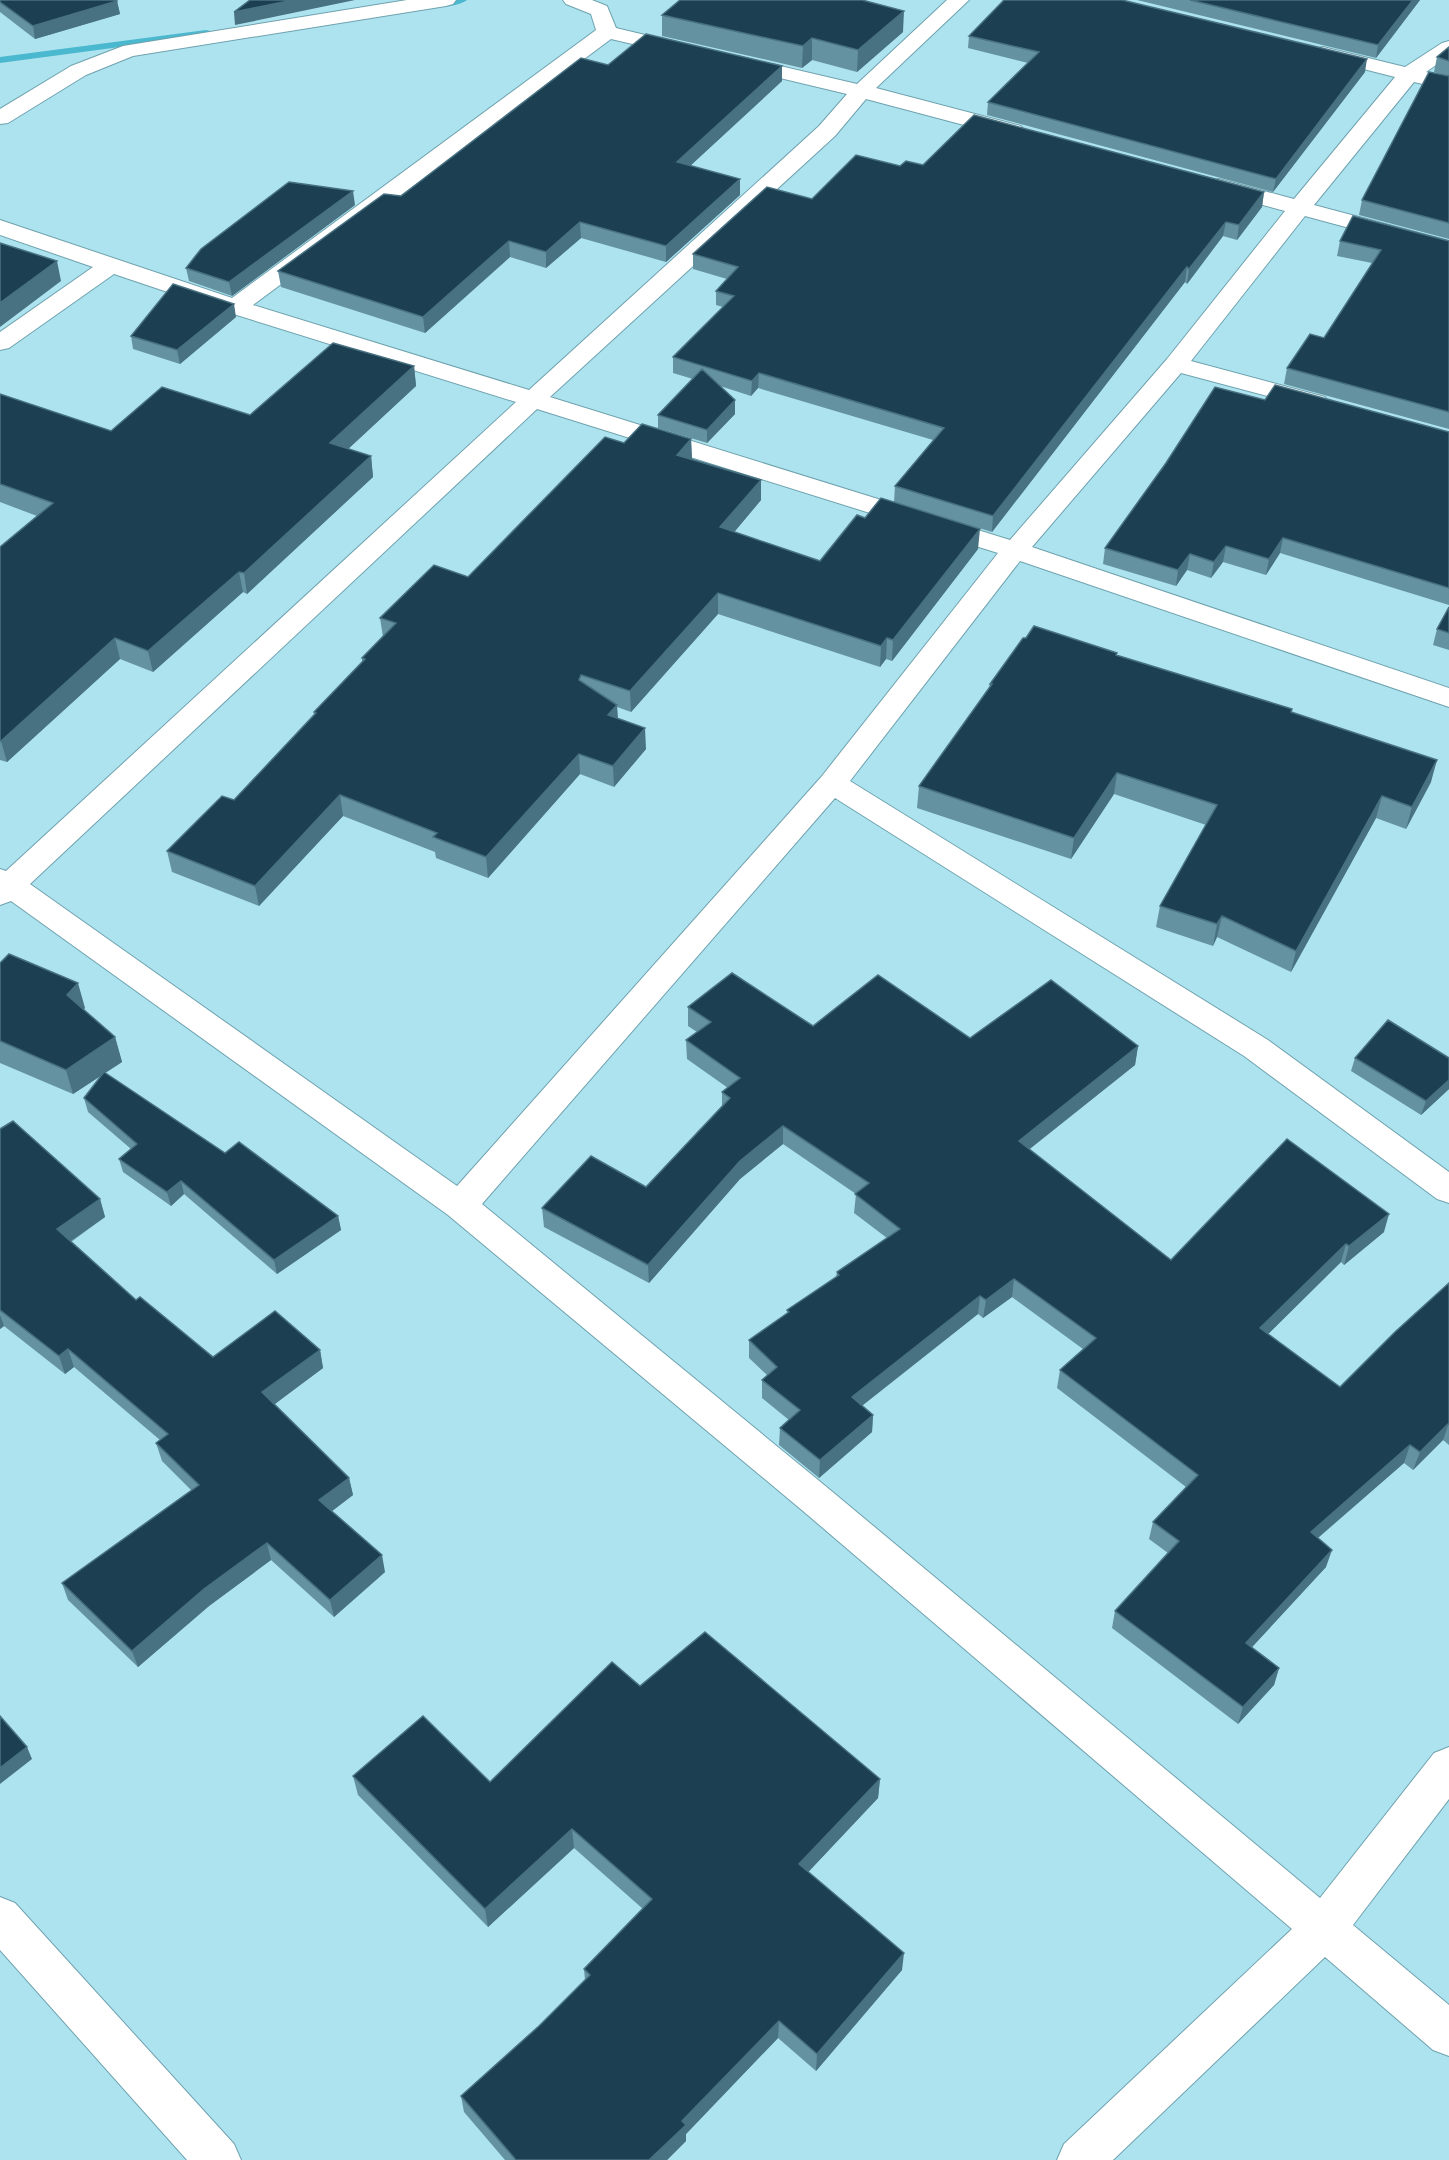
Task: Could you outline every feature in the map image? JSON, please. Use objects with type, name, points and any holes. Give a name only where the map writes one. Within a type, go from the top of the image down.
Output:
[{"type":"street","points":[[0,118],[90,63],[114,54],[446,0]]},
{"type":"street","points":[[573,0],[600,10],[607,32]]},
{"type":"street","points":[[959,0],[861,91],[827,131],[4,887],[460,1206],[816,1500],[1449,2034]]},
{"type":"street","points":[[235,307],[607,32],[700,53]]},
{"type":"street","points":[[460,1206],[832,783],[1015,550],[1176,364],[1372,115],[1409,74],[1449,47]]},
{"type":"street","points":[[1306,49],[1449,84]]},
{"type":"street","points":[[723,59],[861,91],[1035,137]]},
{"type":"street","points":[[1197,180],[1449,248]]},
{"type":"street","points":[[0,227],[235,307],[1015,550],[1449,698]]},
{"type":"street","points":[[0,343],[111,265]]},
{"type":"street","points":[[1176,364],[1335,408]]},
{"type":"street","points":[[832,783],[1256,1048],[1449,1190]]},
{"type":"street","points":[[1080,2160],[1323,1929],[1449,1766]]},
{"type":"street","points":[[0,1918],[218,2160]]},
{"type":"building","points":[[0,0],[116,0],[117,1],[33,26]]},
{"type":"building","points":[[250,0],[293,0],[234,12]]},
{"type":"building","points":[[680,0],[862,0],[904,11],[858,50],[812,38],[803,46],[662,15]]},
{"type":"building","points":[[1004,0],[1122,0],[1367,59],[1276,179],[988,102],[1039,52],[969,36]]},
{"type":"building","points":[[1190,0],[1413,0],[1378,45]]},
{"type":"building","points":[[646,34],[782,66],[677,162],[740,179],[666,246],[580,222],[546,252],[509,241],[423,317],[278,271],[384,194],[401,196],[581,58],[608,65]]},
{"type":"building","points":[[1449,47],[1449,61],[1437,57]]},
{"type":"building","points":[[1429,72],[1449,76],[1449,223],[1362,200]]},
{"type":"building","points":[[974,115],[1264,192],[1239,225],[1226,222],[1189,269],[1187,267],[993,516],[895,486],[944,428],[759,373],[752,381],[673,357],[734,296],[716,291],[738,267],[693,254],[767,187],[812,199],[856,155],[900,166],[906,161],[923,165]]},
{"type":"building","points":[[289,182],[353,191],[229,282],[186,268],[201,249]]},
{"type":"building","points":[[1353,216],[1449,241],[1449,412],[1287,368],[1310,334],[1324,338],[1381,250],[1340,241]]},
{"type":"building","points":[[0,243],[57,261],[0,303]]},
{"type":"building","points":[[173,284],[234,304],[177,350],[131,336]]},
{"type":"building","points":[[333,343],[414,366],[330,443],[371,456],[244,573],[239,572],[148,651],[115,638],[0,741],[0,547],[53,503],[0,484],[0,394],[111,431],[162,387],[250,415]]},
{"type":"building","points":[[702,369],[735,400],[707,430],[658,415]]},
{"type":"building","points":[[1275,385],[1449,432],[1449,588],[1283,538],[1269,559],[1226,546],[1214,562],[1190,554],[1178,570],[1105,548],[1166,463],[1215,387],[1265,400]]},
{"type":"building","points":[[642,424],[691,439],[677,455],[761,480],[720,527],[820,561],[857,515],[865,518],[881,498],[980,529],[893,640],[887,638],[881,646],[718,593],[630,691],[581,675],[579,680],[617,705],[608,715],[645,728],[613,766],[579,754],[486,857],[433,837],[437,833],[340,795],[255,886],[167,851],[222,796],[234,800],[316,713],[314,712],[396,623],[380,618],[434,565],[468,577],[605,437],[624,443]]},
{"type":"building","points":[[1449,607],[1449,633],[1437,629]]},
{"type":"building","points":[[1034,626],[1117,653],[1116,655],[1292,709],[1291,712],[1437,760],[1412,807],[1382,796],[1296,951],[1222,916],[1217,924],[1160,906],[1217,805],[1117,773],[1074,838],[919,786],[1023,638],[1026,638]]},
{"type":"building","points":[[9,954],[78,983],[67,995],[115,1037],[66,1070],[0,1041],[0,963]]},
{"type":"building","points":[[732,973],[813,1026],[878,975],[970,1038],[1051,980],[1138,1046],[1019,1141],[1171,1260],[1287,1139],[1389,1214],[1349,1246],[1346,1244],[1260,1328],[1340,1387],[1395,1332],[1449,1283],[1449,1423],[1420,1452],[1410,1445],[1311,1532],[1332,1550],[1246,1643],[1279,1668],[1243,1707],[1115,1611],[1179,1541],[1153,1522],[1198,1475],[1060,1370],[1096,1338],[1014,1279],[986,1300],[980,1296],[852,1397],[873,1415],[820,1460],[780,1428],[800,1410],[762,1380],[777,1367],[749,1340],[789,1312],[787,1310],[839,1275],[837,1272],[900,1229],[855,1194],[869,1183],[783,1126],[740,1161],[648,1265],[542,1208],[591,1156],[646,1187],[730,1098],[722,1092],[740,1078],[686,1040],[711,1022],[688,1007]]},
{"type":"building","points":[[1388,1020],[1449,1058],[1449,1080],[1426,1101],[1355,1058]]},
{"type":"building","points":[[104,1072],[225,1153],[239,1142],[338,1216],[274,1260],[181,1181],[167,1192],[119,1159],[137,1144],[84,1098]]},
{"type":"building","points":[[13,1121],[100,1199],[57,1229],[136,1300],[140,1297],[213,1357],[275,1311],[320,1350],[262,1392],[349,1478],[319,1500],[382,1555],[330,1600],[267,1543],[204,1589],[132,1651],[62,1583],[199,1485],[156,1443],[168,1434],[68,1349],[59,1356],[0,1310],[0,1129]]},
{"type":"building","points":[[705,1632],[880,1779],[799,1864],[904,1953],[817,2054],[779,2021],[682,2121],[686,2125],[649,2160],[516,2160],[461,2096],[539,2026],[590,1975],[584,1969],[652,1899],[572,1829],[485,1909],[353,1776],[423,1716],[490,1782],[612,1662],[640,1686]]},
{"type":"building","points":[[0,1716],[27,1747],[0,1768]]},
{"type":"waterway","points":[[433,4],[461,0]]},
{"type":"waterway","points":[[0,60],[206,33]]}]
